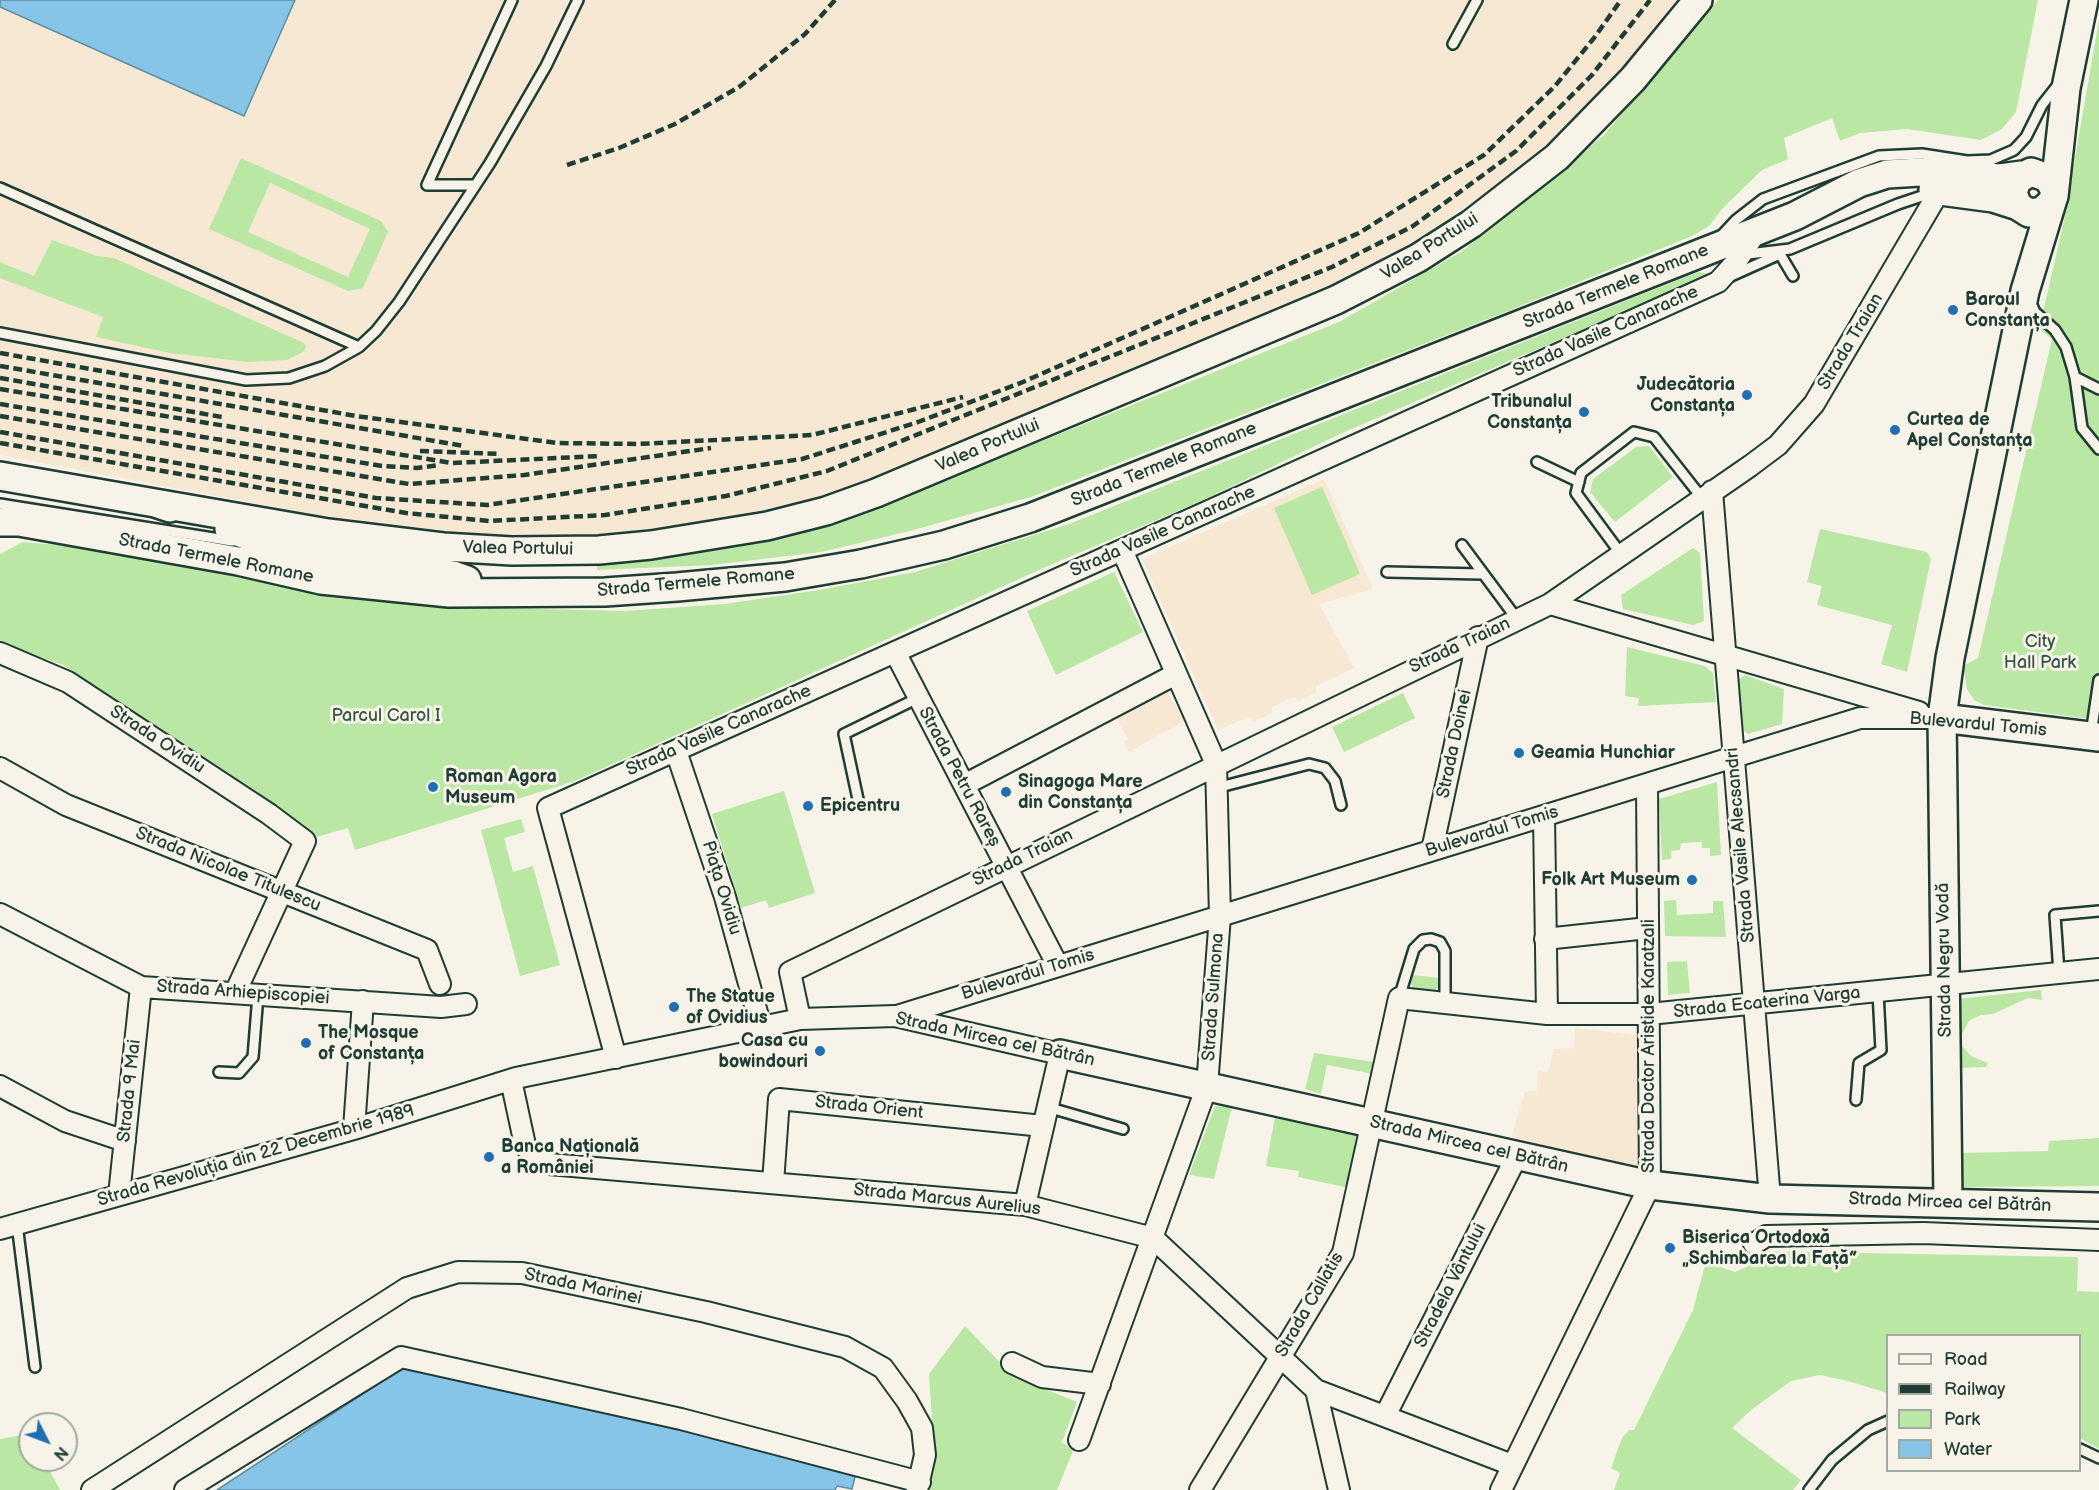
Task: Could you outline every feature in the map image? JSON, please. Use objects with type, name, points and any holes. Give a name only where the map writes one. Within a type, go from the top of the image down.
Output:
[{"type":"street","name":"Valea Portului","points":[[154,503],[328,533],[443,547],[512,551],[599,550],[662,544],[767,526],[826,510],[876,493],[1336,300],[1418,258],[1471,224],[1557,157],[1634,80],[1698,0]]},
{"type":"street","points":[[1550,604],[1942,718],[1950,658],[2025,291],[2053,195],[2068,79],[2084,0]]},
{"type":"street","points":[[2025,291],[2020,208],[2013,193],[2017,180],[2026,174],[2068,79]]},
{"type":"street","name":"Strada Termele Romane","points":[[5,519],[238,561],[321,580],[449,593],[605,591],[785,577],[861,564],[944,545],[1030,518],[1757,231],[1794,216],[1859,183],[1887,174],[1920,172],[2000,178],[2026,174]]},
{"type":"street","points":[[2026,174],[2048,178],[2053,195]]},
{"type":"street","name":"Strada Termele Romane","points":[[1794,216],[1881,194],[1919,189],[1993,198],[2020,208]]},
{"type":"street","name":"Strada Traian","points":[[800,1019],[790,972],[1550,604],[1778,444],[1804,419],[1940,190]]},
{"type":"street","points":[[2020,208],[2029,213],[2042,211],[2053,195]]},
{"type":"street","name":"Strada Vasile Canarache","points":[[616,1058],[548,808],[1718,282],[1741,255],[1757,231]]},
{"type":"street","name":"Strada Termele Romane","points":[[0,476],[154,503],[291,551],[453,575],[505,593]]},
{"type":"street","name":"Strada Vasile Alecsandri","points":[[1707,494],[1727,656],[1770,1199]]},
{"type":"street","points":[[238,561],[291,551],[328,533]]},
{"type":"street","name":"Strada Sulmona","points":[[1079,1440],[1207,1086],[1220,916],[1216,764],[1122,550]]},
{"type":"street","name":"Strada Doinei","points":[[1432,850],[1478,637]]},
{"type":"street","name":"Strada Petru Rareș","points":[[894,652],[1058,966]]},
{"type":"street","name":"Strada Ovidiu","points":[[0,653],[68,682],[269,814],[305,841],[281,892]]},
{"type":"street","points":[[1950,658],[1954,682],[1970,706],[2007,726]]},
{"type":"street","points":[[964,785],[1176,674]]},
{"type":"street","name":"Bulevardul Tomis","points":[[894,1017],[1860,718],[1942,718],[2095,737]]},
{"type":"street","name":"Strada Negru Vodă","points":[[1942,718],[1948,1202]]},
{"type":"street","name":"Piața Ovidiu","points":[[676,751],[725,897],[761,1027]]},
{"type":"street","name":"Strada Nicolae Titulescu","points":[[0,768],[66,805],[427,950],[440,984]]},
{"type":"street","name":"Strada Doctor Aristide Karatzali","points":[[1502,1490],[1512,1465],[1650,1185],[1647,784]]},
{"type":"street","points":[[1544,816],[1547,1014]]},
{"type":"street","points":[[236,993],[281,892]]},
{"type":"street","name":"Strada Arhiepiscopiei","points":[[0,914],[141,987],[441,1007],[466,1004]]},
{"type":"street","points":[[1545,939],[1648,928]]},
{"type":"street","name":"Strada Ecaterina Varga","points":[[1399,998],[1547,1014],[1650,1014],[2099,969]]},
{"type":"street","name":"Strada 9 Mai","points":[[119,1195],[141,987]]},
{"type":"street","name":"Strada Callatis","points":[[1200,1490],[1343,1253],[1399,998]]},
{"type":"street","points":[[354,1129],[363,1002]]},
{"type":"street","name":"Strada Mircea cel Bătrân","points":[[616,1058],[800,1019],[894,1017],[1650,1185],[1770,1199],[1948,1202],[2099,1208]]},
{"type":"street","points":[[1025,1204],[1060,1054]]},
{"type":"street","name":"Strada Revoluția din 22 Decembrie 1989","points":[[9,1227],[354,1129],[514,1079],[616,1058]]},
{"type":"street","name":"Strada Marcus Aurelius","points":[[514,1079],[525,1144],[531,1154],[549,1164],[1025,1204],[1153,1238],[1316,1390],[1512,1465]]},
{"type":"street","points":[[0,1086],[65,1121],[125,1141]]},
{"type":"street","name":"Strada Orient","points":[[773,1183],[779,1099],[1045,1116]]},
{"type":"street","name":"Stradela Vântului","points":[[1384,1416],[1516,1156]]},
{"type":"street","points":[[1754,1244],[1766,1236],[1923,1233],[2099,1240]]},
{"type":"street","name":"Strada Marinei","points":[[92,1490],[407,1288],[458,1272],[522,1273],[706,1312],[845,1347],[883,1368],[908,1401],[922,1428],[925,1455],[919,1486]]},
{"type":"street","points":[[185,1490],[401,1357],[681,1419],[919,1486]]},
{"type":"street","points":[[1011,1363],[1042,1377],[1100,1384]]},
{"type":"street","points":[[1316,1390],[1339,1490]]},
{"type":"lane","points":[[474,185],[427,185],[512,0]]},
{"type":"lane","points":[[0,333],[246,380],[289,378],[325,366],[359,347],[376,331],[399,302],[490,163],[546,66],[578,0]]},
{"type":"lane","points":[[1453,44],[1477,0]]},
{"type":"lane","points":[[1708,250],[1736,220],[1763,200],[1879,156],[1922,154],[1966,161],[1991,160],[2014,150],[2026,137],[2050,93],[2068,79]]},
{"type":"lane","points":[[0,188],[359,347]]},
{"type":"lane","points":[[1708,250],[1741,255],[1790,249],[1898,204],[1940,190]]},
{"type":"lane","points":[[1718,282],[1780,254],[1793,276]]},
{"type":"lane","points":[[2025,291],[2035,312],[2055,330],[2066,347],[2075,377],[2082,428],[2099,449]]},
{"type":"lane","points":[[2075,377],[2099,389]]},
{"type":"lane","points":[[1621,554],[1576,493],[1581,473],[1634,432],[1654,437],[1707,494]]},
{"type":"lane","points":[[1537,462],[1579,482]]},
{"type":"lane","points":[[5,519],[291,551]]},
{"type":"lane","points":[[1462,545],[1517,619]]},
{"type":"lane","points":[[1387,572],[1482,574]]},
{"type":"lane","points":[[2095,737],[2099,680]]},
{"type":"lane","points":[[859,804],[844,734],[918,698]]},
{"type":"lane","points":[[1216,788],[1309,764],[1325,768],[1335,781],[1341,805]]},
{"type":"lane","points":[[2059,973],[2055,915],[2099,911]]},
{"type":"lane","points":[[1399,998],[1414,948],[1423,940],[1431,939],[1440,942],[1445,951],[1445,1003]]},
{"type":"lane","points":[[1856,1100],[1859,1063],[1881,1050],[1878,992]]},
{"type":"lane","points":[[219,1072],[239,1073],[253,1057],[258,995]]},
{"type":"lane","points":[[1045,1116],[1123,1129]]},
{"type":"lane","points":[[9,1227],[35,1367]]},
{"type":"lane","points":[[1809,1490],[1832,1460],[1868,1430],[1886,1421]]},
{"type":"lane","points":[[2081,1450],[2099,1458]]},
{"type":"shaded area","points":[[295,0],[1676,0],[1642,49],[1590,107],[1526,164],[1444,222],[1367,271],[1287,309],[924,460],[824,497],[693,524],[596,535],[517,537],[408,532],[0,455],[0,7],[243,116]]},
{"type":"shaded area","points":[[1324,479],[1373,589],[1319,604],[1354,668],[1316,686],[1316,692],[1299,701],[1294,697],[1272,707],[1272,713],[1254,721],[1249,717],[1218,730],[1142,559]]},
{"type":"shaded area","points":[[1165,686],[1184,721],[1129,752],[1124,742],[1128,740],[1114,714]]},
{"type":"shaded area","points":[[1575,1028],[1636,1035],[1641,1164],[1638,1170],[1510,1141],[1525,1092],[1537,1091],[1538,1071],[1548,1072],[1554,1049],[1574,1048]]},
{"type":"green space","points":[[1718,0],[2038,0],[2016,112],[2002,129],[1981,140],[1907,129],[1860,133],[1840,141],[1832,118],[1784,138],[1788,159],[1762,170],[1722,209],[1709,226],[1692,236],[1503,313],[1031,497],[910,531],[821,552],[712,565],[597,570],[597,561],[728,546],[845,520],[1339,322],[1461,252],[1603,136]]},
{"type":"green space","name":"City Hall Park","points":[[2099,20],[2099,720],[1984,705],[1974,700],[1967,689],[1963,666],[1978,658],[2052,339],[2039,329],[2064,221]]},
{"type":"green space","points":[[241,158],[381,221],[388,232],[363,288],[348,291],[209,229]],"holes":[[[270,183],[370,229],[348,277],[248,232]]]},
{"type":"green space","points":[[52,240],[97,256],[114,258],[304,343],[306,347],[303,352],[287,360],[248,362],[170,353],[96,337],[103,317],[0,278],[0,262],[34,276]]},
{"type":"green space","name":"Parcul Carol I","points":[[1698,272],[1712,274],[1342,433],[1199,502],[1041,569],[575,781],[355,850],[348,828],[309,839],[274,813],[258,792],[63,665],[0,643],[0,554],[23,542],[92,548],[315,593],[497,608],[625,611],[725,604],[819,590],[915,572],[1069,524]]},
{"type":"green space","points":[[1649,446],[1673,477],[1615,522],[1590,492],[1593,479],[1636,447]]},
{"type":"green space","points":[[1322,487],[1360,574],[1312,595],[1274,508]]},
{"type":"green space","points":[[1820,529],[1927,552],[1931,559],[1907,672],[1881,664],[1892,625],[1817,605],[1822,586],[1807,582]]},
{"type":"green space","points":[[1693,548],[1700,553],[1704,621],[1693,625],[1623,609],[1621,595]]},
{"type":"green space","points":[[1114,572],[1143,632],[1056,675],[1027,611]]},
{"type":"green space","points":[[1627,647],[1705,666],[1713,673],[1716,702],[1638,706],[1639,698],[1625,696]]},
{"type":"green space","points":[[1745,675],[1784,689],[1782,724],[1748,734],[1743,730],[1739,679]]},
{"type":"green space","points":[[1403,693],[1415,718],[1344,752],[1332,727]]},
{"type":"green space","points":[[1717,782],[1721,855],[1710,856],[1710,848],[1702,848],[1702,842],[1681,843],[1680,850],[1671,851],[1671,859],[1662,860],[1659,799]]},
{"type":"green space","points":[[784,791],[815,893],[769,908],[766,900],[741,908],[712,814]]},
{"type":"green space","points":[[521,819],[525,832],[504,838],[513,872],[533,866],[560,965],[520,976],[481,830]]},
{"type":"green space","points":[[1676,900],[1677,915],[1713,913],[1713,901],[1723,901],[1726,937],[1665,936],[1664,901]]},
{"type":"green space","points":[[1687,961],[1690,993],[1668,995],[1667,962]]},
{"type":"green space","points":[[1412,975],[1440,978],[1438,988],[1430,994],[1417,992],[1411,984]]},
{"type":"green space","points":[[2041,990],[2042,1000],[2028,998],[1993,1014],[1981,1015],[1969,1021],[1962,1034],[1962,1046],[1971,1056],[1988,1063],[1986,1067],[1959,1068],[1957,999]]},
{"type":"green space","points":[[1314,1053],[1375,1062],[1373,1074],[1327,1065],[1321,1094],[1305,1089]]},
{"type":"green space","points":[[1215,1106],[1232,1107],[1214,1179],[1189,1175]]},
{"type":"green space","points":[[1275,1117],[1356,1135],[1349,1188],[1298,1177],[1299,1171],[1266,1166]]},
{"type":"green space","points":[[2099,1138],[2099,1186],[1962,1187],[1961,1153],[2048,1151],[2049,1141]]},
{"type":"green space","points":[[1710,1246],[1712,1259],[1718,1266],[1735,1272],[1748,1266],[1754,1251],[2078,1257],[2077,1291],[2099,1292],[2099,1449],[2081,1439],[2081,1334],[1886,1334],[1886,1393],[1820,1375],[1791,1381],[1751,1410],[1732,1428],[1801,1480],[1793,1490],[1614,1490],[1620,1473],[1611,1468],[1622,1438],[1629,1430],[1634,1430],[1693,1310]]},
{"type":"green space","points":[[965,1326],[1013,1376],[1077,1402],[1062,1442],[1073,1451],[1057,1490],[929,1490],[935,1464],[929,1374]]},
{"type":"green space","points":[[18,1436],[18,1472],[50,1472],[60,1490],[0,1490],[0,1439]]},
{"type":"water","points":[[0,0],[295,0],[244,116],[0,7]]},
{"type":"water","points":[[408,1364],[856,1473],[852,1489],[837,1486],[835,1490],[217,1490]]},
{"type":"railway","points":[[567,165],[619,148],[675,124],[739,87],[805,34],[835,0]]},
{"type":"railway","points":[[0,432],[376,498],[487,505],[802,459],[918,422],[1023,382],[1359,233],[1484,155],[1555,86],[1621,0]]},
{"type":"railway","points":[[0,443],[406,513],[489,521],[605,515],[726,496],[827,471],[1332,267],[1413,226],[1516,151],[1592,75],[1650,0]]},
{"type":"railway","points":[[0,353],[356,416],[557,443],[638,444],[812,435],[963,397]]},
{"type":"railway","points":[[0,366],[464,446]]},
{"type":"railway","points":[[0,378],[222,417]]},
{"type":"railway","points":[[0,389],[452,463],[600,456]]},
{"type":"railway","points":[[0,404],[382,466],[417,468],[439,465]]},
{"type":"railway","points":[[0,416],[409,484],[524,475],[711,448]]},
{"type":"railway","points":[[420,451],[501,454]]},
{"type":"place","name":"Baroul Constanța","points":[[1953,310]]},
{"type":"place","name":"Judecătoria Constanța","points":[[1747,395]]},
{"type":"place","name":"Tribunalul Constanța","points":[[1584,412]]},
{"type":"place","name":"Curtea de Apel Constanța","points":[[1895,430]]},
{"type":"place","name":"Geamia Hunchiar","points":[[1519,753]]},
{"type":"place","name":"Roman Agora Museum","points":[[433,787]]},
{"type":"place","name":"Sinagoga Mare din Constanța","points":[[1006,792]]},
{"type":"place","name":"Epicentru","points":[[808,806]]},
{"type":"place","name":"Folk Art Museum","points":[[1692,880]]},
{"type":"place","name":"The Statue of Ovidius","points":[[674,1007]]},
{"type":"place","name":"The Mosque of Constanța","points":[[306,1043]]},
{"type":"place","name":"Casa cu bowindouri","points":[[820,1051]]},
{"type":"place","name":"Banca Națională a României","points":[[489,1157]]},
{"type":"place","name":"Biserica Ortodoxă „Schimbarea la Față”","points":[[1670,1248]]}]
